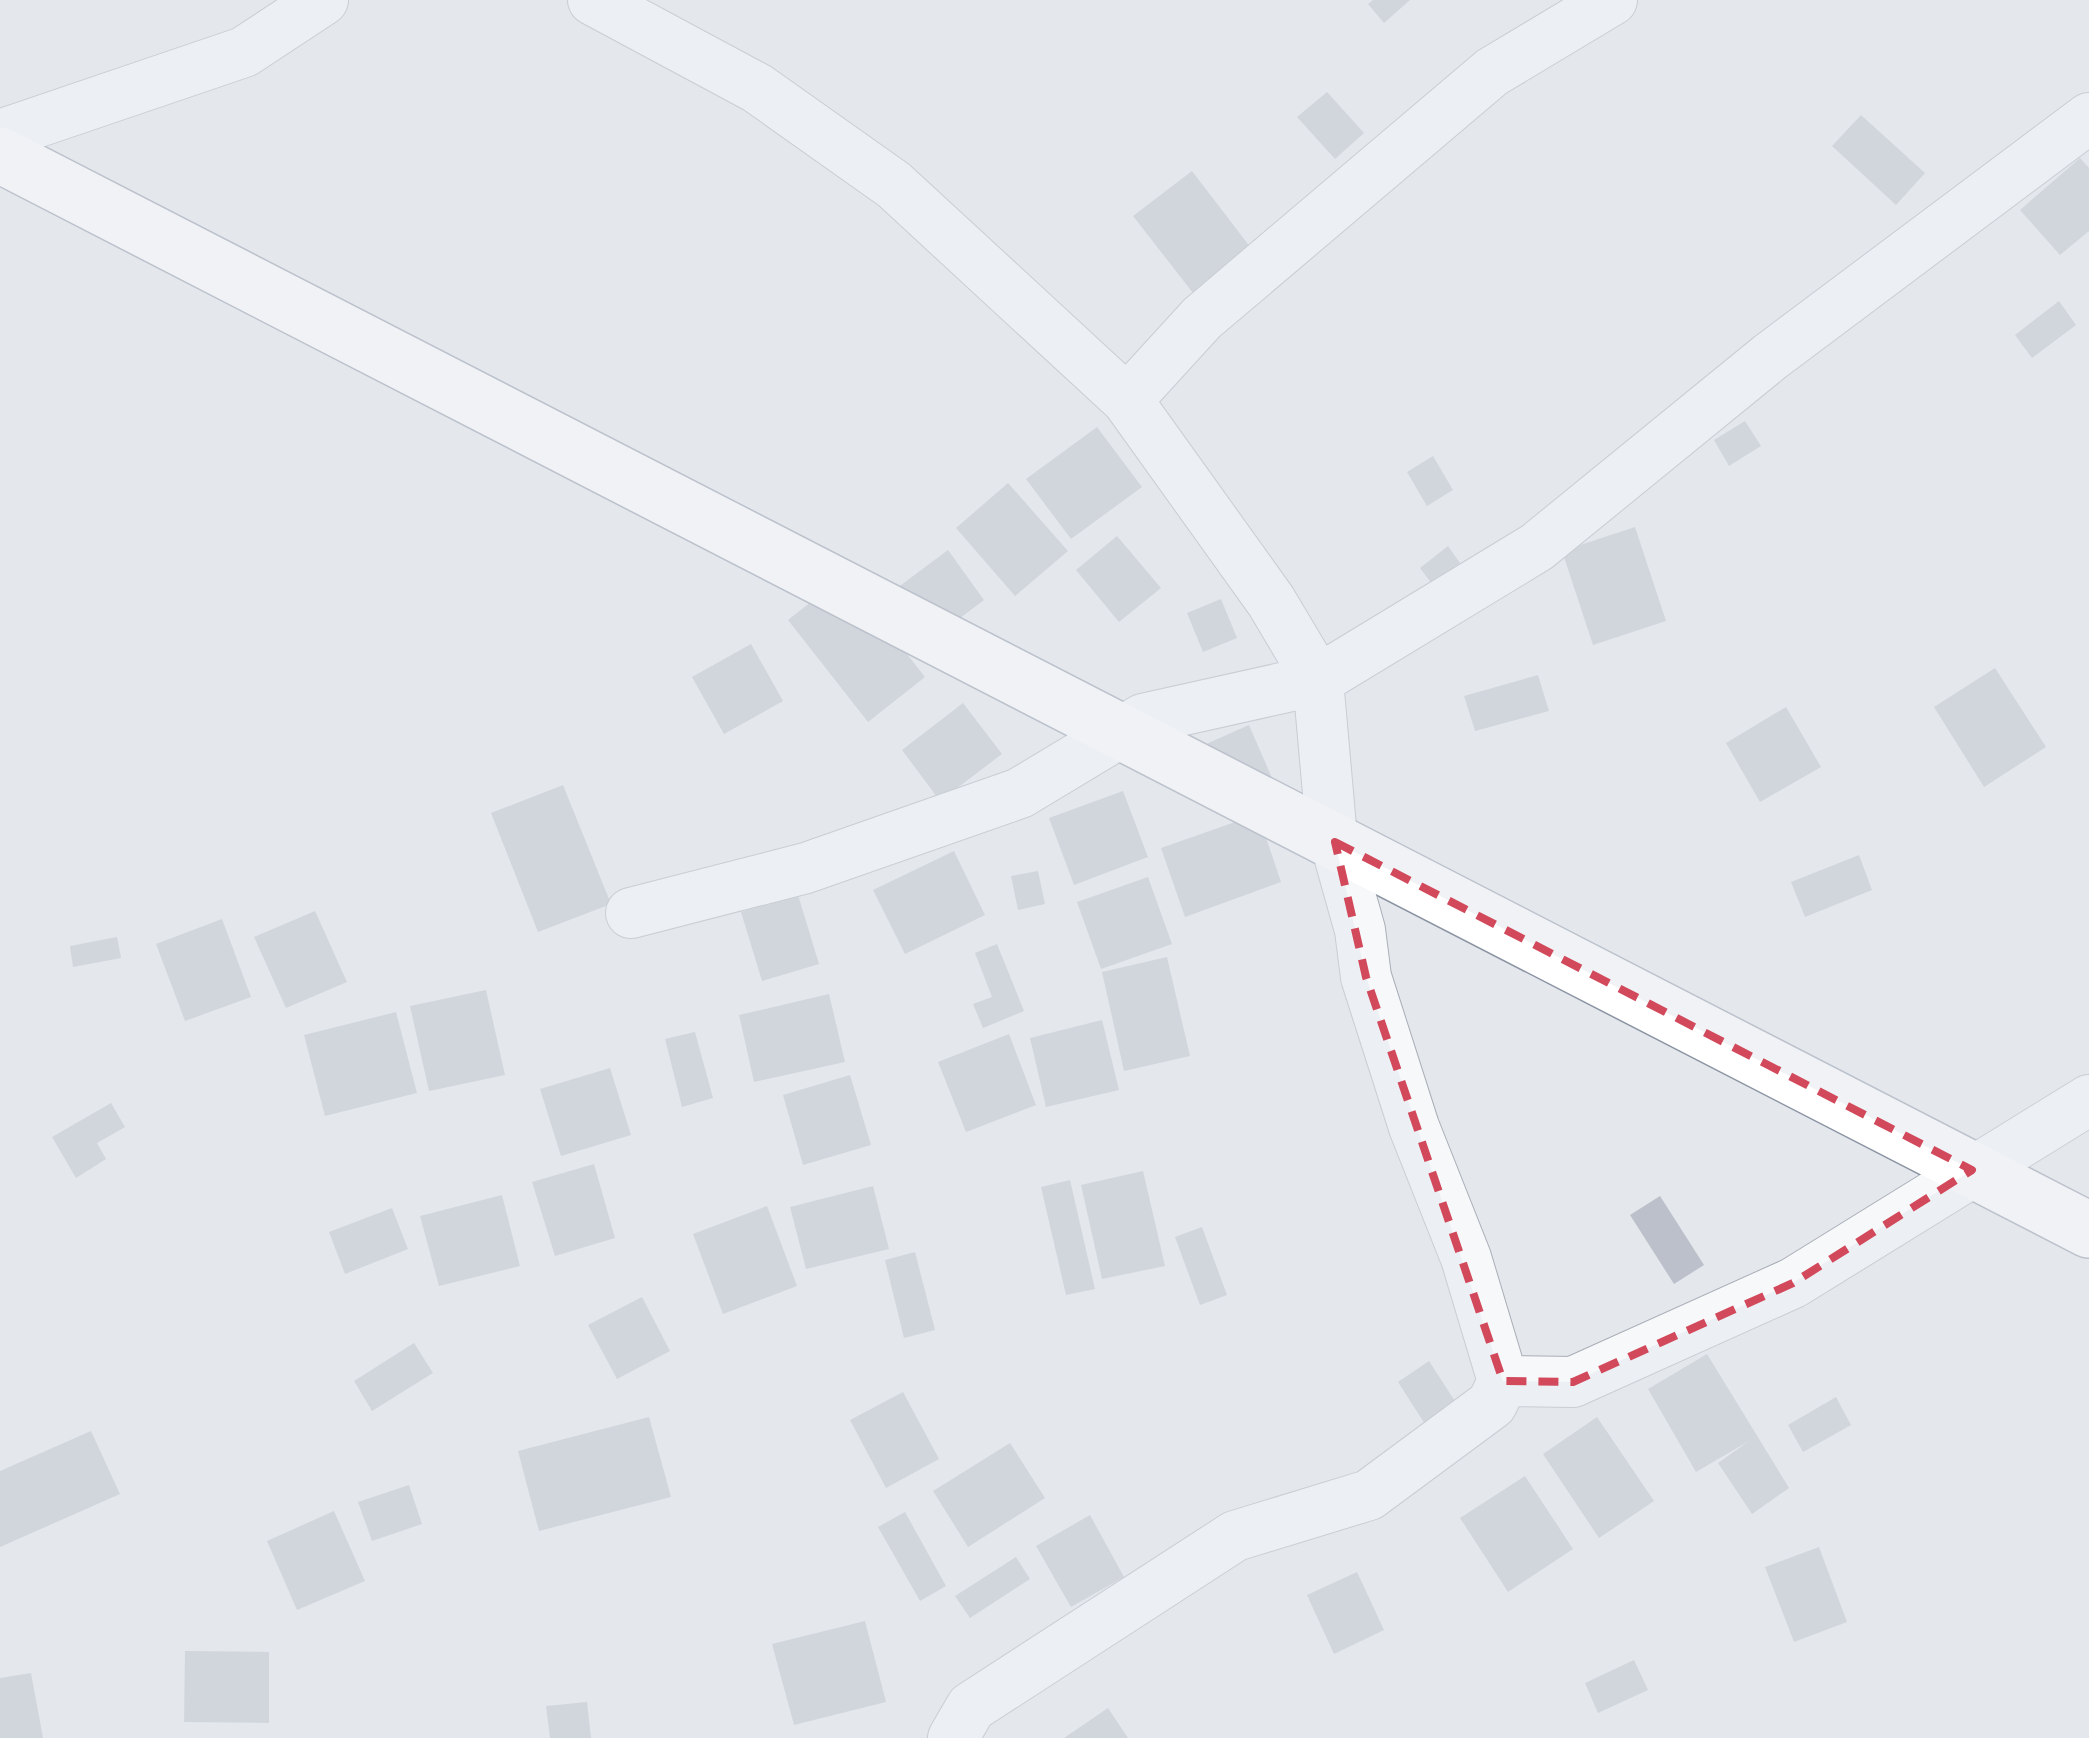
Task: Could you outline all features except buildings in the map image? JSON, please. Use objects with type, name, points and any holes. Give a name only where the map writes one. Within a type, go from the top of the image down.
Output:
[{"type":"highway","points":[[0,155],[2089,1230]]},
{"type":"street","points":[[0,135],[244,52],[323,0]]},
{"type":"street","points":[[592,0],[757,88],[894,185],[1126,400],[1271,601],[1318,680],[1331,827],[1360,930],[1366,977],[1414,1127],[1466,1258],[1503,1380],[1492,1404],[1369,1496],[1235,1536],[971,1707],[953,1738]]},
{"type":"street","points":[[1126,400],[1202,318],[1492,72],[1612,0]]},
{"type":"street","points":[[631,913],[806,868],[1020,793],[1143,719],[1318,680],[1536,548],[1770,357],[2089,118]]},
{"type":"street","points":[[1503,1380],[1573,1382],[1793,1283],[2089,1100]]},
{"type":"highlighted area","points":[[1335,842],[1972,1170],[1793,1283],[1573,1382],[1503,1381],[1366,977]]}]
